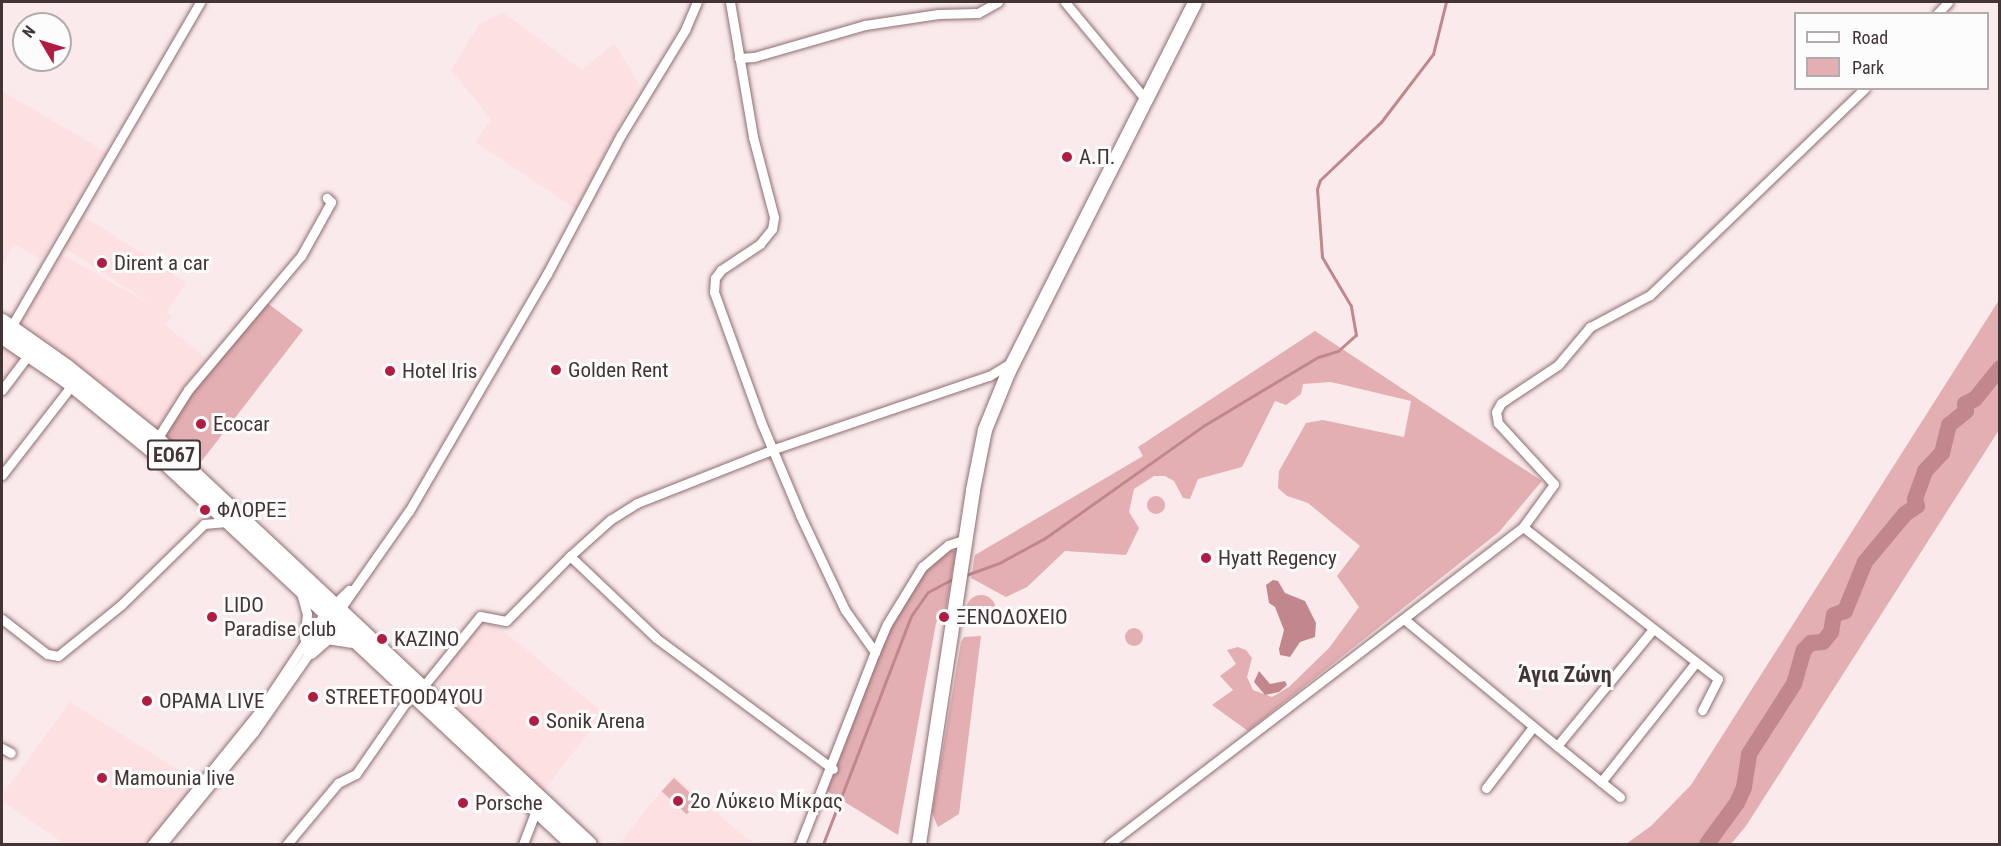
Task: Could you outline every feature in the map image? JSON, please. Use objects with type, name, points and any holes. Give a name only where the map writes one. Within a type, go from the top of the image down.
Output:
[{"type":"main road","name":"ΕΟ67","points":[[5,328],[29,354],[72,385],[152,450],[299,588],[332,613],[352,640],[416,692],[589,844]]},
{"type":"main road","name":"ΕΟ67","points":[[5,328],[157,439],[332,613],[573,844]]},
{"type":"main road","points":[[306,648],[327,636],[352,640]]},
{"type":"street","points":[[5,328],[200,2]]},
{"type":"street","points":[[152,844],[259,712],[393,535],[442,457],[621,135],[685,30],[697,2]]},
{"type":"street","points":[[730,2],[739,58],[774,224],[760,244],[721,270],[715,278],[714,292],[774,449],[845,610],[875,652]]},
{"type":"street","points":[[739,58],[754,57],[865,26],[938,14],[978,13],[998,2]]},
{"type":"street","points":[[1065,2],[1146,100]]},
{"type":"street","points":[[919,844],[976,470],[999,393],[1195,2]]},
{"type":"street","points":[[1109,844],[1523,527],[1554,484],[1498,423],[1496,412],[1501,403],[1558,365],[1590,327],[1650,295],[1863,90]]},
{"type":"street","points":[[157,439],[188,390],[301,256],[331,202],[327,198]]},
{"type":"street","points":[[2,390],[29,354]]},
{"type":"street","points":[[287,844],[338,783],[356,774],[416,692],[480,616],[506,621],[570,556],[610,520],[637,503],[774,449],[981,378],[1014,360]]},
{"type":"street","points":[[981,378],[992,383],[999,393]]},
{"type":"street","points":[[2,475],[72,385]]},
{"type":"street","points":[[2,620],[40,650],[58,656],[115,611],[204,524],[229,522]]},
{"type":"street","points":[[1523,527],[1719,681],[1702,710]]},
{"type":"street","points":[[800,844],[832,769],[887,624],[922,567],[948,545],[966,539]]},
{"type":"street","points":[[570,556],[656,638],[832,769]]},
{"type":"street","points":[[162,844],[254,732],[306,648],[308,614],[299,588]]},
{"type":"street","points":[[1404,619],[1620,797]]},
{"type":"street","points":[[1557,746],[1653,628]]},
{"type":"street","points":[[1601,782],[1696,662]]},
{"type":"street","points":[[1486,788],[1533,727]]},
{"type":"street","points":[[523,844],[536,810]]},
{"type":"shaded area","points":[[502,12],[582,70],[614,43],[640,85],[576,209],[476,142],[491,119],[451,70],[479,25]]},
{"type":"shaded area","points":[[2,91],[106,152],[41,259],[14,244],[2,266]]},
{"type":"shaded area","points":[[82,215],[186,283],[166,314],[62,246]]},
{"type":"shaded area","points":[[59,253],[172,316],[165,325],[210,362],[157,430],[19,323]]},
{"type":"shaded area","points":[[2,340],[27,357],[2,390]]},
{"type":"shaded area","points":[[1273,580],[1278,581],[1285,593],[1305,601],[1316,623],[1315,637],[1300,642],[1290,657],[1280,655],[1279,649],[1284,630],[1275,607],[1269,603],[1266,585]]},
{"type":"shaded area","points":[[484,620],[503,631],[604,713],[541,794],[439,697],[439,676]]},
{"type":"shaded area","points":[[1259,671],[1270,684],[1285,681],[1287,685],[1279,692],[1265,695],[1254,682]]},
{"type":"shaded area","name":"Mamounia live","points":[[70,702],[199,783],[147,844],[65,844],[2,801],[2,795]]},
{"type":"shaded area","name":"2ο Λύκειο Μίκρας","points":[[674,775],[734,828],[755,844],[619,844]]},
{"type":"green space","points":[[1999,300],[1999,430],[1746,826],[1731,844],[1626,844],[1651,826],[1691,785]]},
{"type":"green space","points":[[266,302],[303,330],[197,467],[164,436],[191,393]]},
{"type":"green space","points":[[1315,331],[1542,481],[1499,532],[1248,731],[1212,705],[1233,690],[1220,676],[1236,664],[1227,650],[1238,647],[1246,650],[1252,658],[1247,677],[1253,690],[1272,697],[1289,687],[1329,648],[1359,607],[1337,576],[1360,546],[1308,503],[1287,496],[1278,488],[1279,471],[1306,423],[1323,420],[1404,437],[1411,401],[1331,382],[1303,384],[1301,394],[1286,405],[1275,401],[1242,467],[1198,479],[1190,499],[1183,498],[1174,481],[1165,476],[1154,476],[1134,489],[1129,512],[1139,528],[1126,555],[1065,551],[1027,587],[1006,597],[971,578],[975,555],[1143,456],[1138,447]]},
{"type":"green space","points":[[1152,496],[1160,496],[1165,501],[1163,512],[1152,514],[1147,509],[1147,501]]},
{"type":"green space","points":[[944,550],[956,551],[946,608],[936,623],[898,835],[827,791],[890,627],[923,570]]},
{"type":"green space","points":[[981,595],[992,599],[996,610],[992,621],[981,625],[970,621],[966,610],[970,599]]},
{"type":"green space","points":[[1130,628],[1138,628],[1143,633],[1141,644],[1130,646],[1125,641],[1125,633]]},
{"type":"green space","points":[[981,636],[959,814],[938,827],[932,813],[961,642],[964,637]]},
{"type":"green space","points":[[674,778],[699,801],[687,814],[662,791]]},
{"type":"waterway","points":[[966,575],[1001,562],[1045,538],[1203,426],[1318,357],[1338,351],[1356,335],[1351,306],[1322,257],[1317,189],[1320,180],[1381,122],[1433,54],[1446,2]]},
{"type":"waterway","points":[[1707,844],[1737,803],[1744,787],[1749,754],[1794,684],[1804,650],[1811,643],[1823,642],[1831,632],[1834,615],[1845,611],[1865,562],[1905,514],[1917,506],[1915,499],[1925,471],[1942,453],[1949,425],[1966,411],[1965,404],[1975,399],[2000,368]]},
{"type":"waterway","points":[[823,844],[911,616],[928,592],[956,577]]},
{"type":"place","name":"Α.Π.","points":[[1067,157]]},
{"type":"place","name":"Dirent a car","points":[[102,263]]},
{"type":"place","name":"Golden Rent","points":[[556,370]]},
{"type":"place","name":"Hotel Iris","points":[[390,371]]},
{"type":"place","name":"Ecocar","points":[[201,424]]},
{"type":"place","name":"ΦΛΟΡΕΞ","points":[[205,510]]},
{"type":"place","name":"Hyatt Regency","points":[[1206,558]]},
{"type":"place","name":"LIDO Paradise club","points":[[212,617]]},
{"type":"place","name":"ΞΕΝΟΔΟΧΕΙΟ","points":[[944,617]]},
{"type":"place","name":"ΚΑΖΙΝΟ","points":[[382,639]]},
{"type":"place","name":"STREETFOOD4YOU","points":[[313,697]]},
{"type":"place","name":"ΟΡΑΜΑ LIVE","points":[[147,701]]},
{"type":"place","name":"Sonik Arena","points":[[534,721]]},
{"type":"place","name":"Mamounia live","points":[[102,778]]},
{"type":"place","name":"2ο Λύκειο Μίκρας","points":[[678,801]]},
{"type":"place","name":"Porsche","points":[[463,803]]},
{"type":"district","name":"Άγια Ζώνη","points":[[1565,675]]}]
